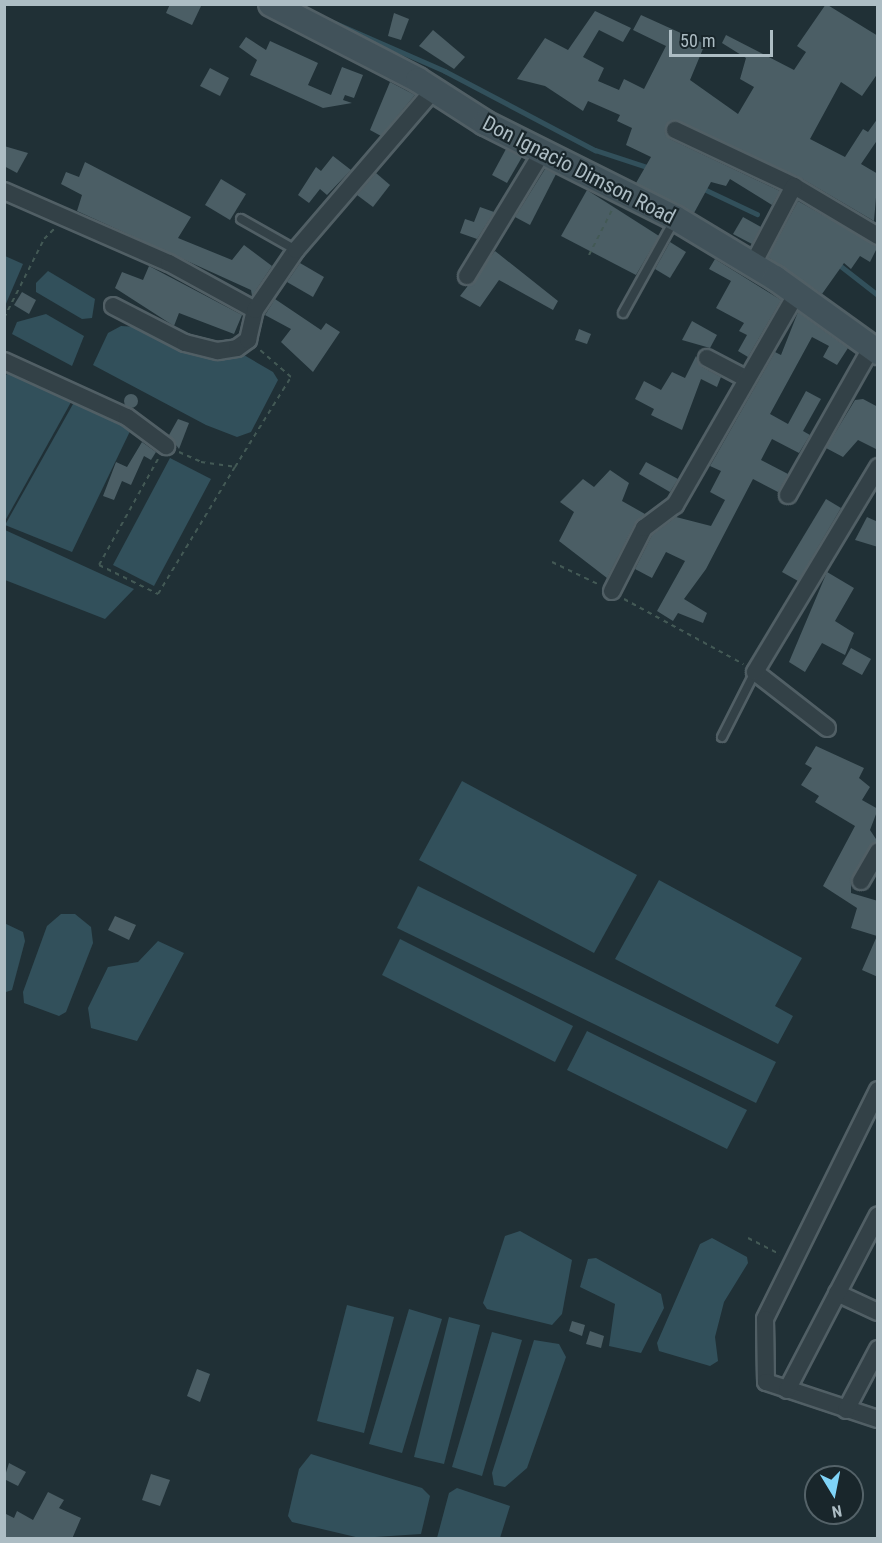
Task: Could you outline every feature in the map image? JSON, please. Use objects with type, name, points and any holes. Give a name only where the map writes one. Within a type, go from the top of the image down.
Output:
[{"type":"street","name":"Don Ignacio Dimson Road","points":[[271,4],[543,151],[675,218],[753,264],[874,350]]},
{"type":"street","points":[[113,306],[185,343],[218,351],[248,340],[255,310],[296,250],[432,92]]},
{"type":"street","points":[[675,130],[794,186],[878,236]]},
{"type":"street","points":[[467,276],[543,151]]},
{"type":"street","points":[[753,264],[794,186]]},
{"type":"street","points":[[4,192],[67,215],[255,310]]},
{"type":"street","points":[[612,591],[644,528],[675,505],[796,293]]},
{"type":"street","points":[[788,495],[874,350]]},
{"type":"street","points":[[707,358],[747,379]]},
{"type":"street","points":[[4,361],[127,417],[166,446]]},
{"type":"street","points":[[827,728],[755,672],[878,467]]},
{"type":"street","points":[[861,881],[878,852]]},
{"type":"street","points":[[878,1090],[765,1319],[766,1382],[878,1419]]},
{"type":"street","points":[[787,1390],[878,1215]]},
{"type":"street","points":[[837,1293],[878,1312]]},
{"type":"street","points":[[846,1410],[878,1349]]},
{"type":"lane","points":[[623,313],[675,218]]},
{"type":"lane","points":[[241,219],[296,250]]},
{"type":"lane","points":[[722,737],[755,672]]},
{"type":"path","points":[[589,255],[622,190]]},
{"type":"path","points":[[4,318],[44,239],[67,215]]},
{"type":"path","points":[[235,467],[201,462],[166,446],[129,503],[99,565],[158,594],[291,377],[248,340]]},
{"type":"path","points":[[552,562],[612,591],[755,672]]},
{"type":"path","points":[[748,1238],[794,1261]]},
{"type":"water","points":[[5,256],[23,264],[5,306]]},
{"type":"water","points":[[48,271],[95,299],[92,318],[82,319],[36,292],[36,283]]},
{"type":"water","points":[[46,314],[84,336],[72,366],[12,334],[17,322]]},
{"type":"water","points":[[121,326],[138,327],[198,356],[237,351],[273,372],[278,380],[251,432],[237,437],[206,425],[93,365],[108,333]]},
{"type":"water","points":[[9,371],[75,395],[5,521],[4,378]]},
{"type":"water","points":[[77,397],[132,427],[72,552],[5,525]]},
{"type":"water","points":[[170,458],[211,479],[154,586],[113,565]]},
{"type":"water","points":[[4,530],[134,589],[105,619],[5,580]]},
{"type":"water","points":[[462,781],[637,875],[594,953],[419,860]]},
{"type":"water","points":[[659,880],[802,958],[775,1006],[793,1016],[778,1044],[615,959]]},
{"type":"water","points":[[418,886],[776,1062],[756,1103],[397,928]]},
{"type":"water","points":[[61,914],[75,914],[91,927],[93,943],[66,1012],[59,1016],[24,1003],[23,992],[47,926]]},
{"type":"water","points":[[4,923],[23,932],[25,941],[12,990],[6,992]]},
{"type":"water","points":[[400,939],[573,1026],[555,1062],[382,975]]},
{"type":"water","points":[[158,941],[184,953],[137,1041],[91,1028],[88,1008],[108,967],[138,962]]},
{"type":"water","points":[[587,1031],[747,1110],[727,1149],[567,1070]]},
{"type":"water","points":[[520,1231],[572,1260],[562,1314],[552,1325],[487,1309],[483,1303],[505,1236]]},
{"type":"water","points":[[712,1238],[747,1257],[748,1263],[724,1302],[715,1337],[718,1361],[710,1366],[659,1351],[657,1343],[700,1244]]},
{"type":"water","points":[[596,1258],[661,1294],[664,1308],[641,1353],[609,1346],[615,1304],[580,1287],[588,1259]]},
{"type":"water","points":[[347,1305],[394,1317],[364,1433],[317,1421]]},
{"type":"water","points":[[409,1309],[442,1319],[402,1453],[369,1444]]},
{"type":"water","points":[[449,1317],[480,1325],[444,1464],[414,1457]]},
{"type":"water","points":[[492,1332],[522,1340],[482,1476],[452,1467]]},
{"type":"water","points":[[534,1340],[559,1344],[566,1357],[527,1468],[505,1487],[494,1485],[492,1473]]},
{"type":"water","points":[[311,1454],[422,1488],[430,1496],[421,1534],[360,1538],[292,1522],[288,1516],[299,1469]]},
{"type":"water","points":[[457,1488],[510,1506],[500,1538],[437,1538],[449,1493]]},
{"type":"building","points":[[170,4],[202,4],[192,25],[166,13]]},
{"type":"building","points":[[826,4],[878,36],[878,73],[862,96],[841,82],[810,139],[845,157],[863,129],[868,132],[878,118],[878,139],[861,164],[878,174],[874,221],[799,177],[674,120],[665,130],[670,139],[780,191],[772,205],[730,179],[726,186],[711,182],[694,213],[636,183],[651,157],[626,145],[632,128],[617,121],[620,115],[588,101],[583,111],[545,86],[517,79],[545,38],[568,50],[595,11],[631,28],[623,42],[599,30],[583,57],[604,68],[598,81],[619,90],[624,79],[644,89],[666,46],[633,30],[641,15],[705,44],[690,80],[738,114],[754,87],[740,79],[746,58],[722,43],[726,35],[794,70],[806,52],[797,46]]},
{"type":"building","points":[[394,13],[409,19],[401,40],[388,36]]},
{"type":"building","points":[[433,30],[465,57],[454,69],[419,46]]},
{"type":"building","points":[[246,37],[266,50],[270,41],[318,63],[308,85],[331,95],[342,67],[363,75],[354,98],[345,95],[343,100],[352,103],[323,108],[250,75],[257,60],[239,47]]},
{"type":"building","points":[[210,68],[229,78],[220,96],[200,86]]},
{"type":"building","points":[[390,82],[415,95],[381,136],[370,130]]},
{"type":"building","points":[[4,146],[28,153],[17,173],[4,166]]},
{"type":"building","points":[[506,149],[522,157],[507,183],[492,175]]},
{"type":"building","points":[[333,156],[351,170],[327,195],[320,189],[309,203],[298,195],[316,167],[321,171]]},
{"type":"building","points":[[85,162],[191,217],[178,238],[232,260],[244,245],[272,266],[252,296],[251,290],[77,211],[82,195],[61,184],[66,172],[79,177]]},
{"type":"building","points":[[545,169],[556,174],[530,225],[515,217]]},
{"type":"building","points":[[376,173],[390,185],[373,207],[357,195]]},
{"type":"building","points":[[221,179],[246,194],[230,220],[205,205]]},
{"type":"building","points":[[587,190],[659,236],[636,275],[561,236]]},
{"type":"building","points":[[798,201],[878,246],[870,262],[860,256],[851,269],[844,263],[822,294],[768,257]]},
{"type":"building","points":[[480,207],[494,212],[477,239],[460,233],[465,219],[474,222]]},
{"type":"building","points":[[743,217],[761,227],[752,244],[733,234]]},
{"type":"building","points":[[670,242],[686,252],[670,278],[655,269]]},
{"type":"building","points":[[495,251],[558,301],[553,310],[499,280],[480,307],[460,296]]},
{"type":"building","points":[[715,259],[781,300],[748,357],[738,351],[747,335],[739,331],[744,323],[716,308],[731,281],[709,269]]},
{"type":"building","points":[[300,263],[324,277],[313,297],[287,282]]},
{"type":"building","points":[[149,266],[242,315],[234,334],[179,313],[174,326],[115,288],[122,272],[143,280]]},
{"type":"building","points":[[22,292],[36,300],[29,314],[14,305]]},
{"type":"building","points":[[275,299],[321,330],[326,323],[340,332],[313,372],[281,342],[291,329],[265,315]]},
{"type":"building","points":[[798,312],[848,348],[837,365],[823,357],[829,346],[812,337],[770,414],[788,424],[806,391],[821,399],[803,431],[810,435],[799,453],[772,439],[761,460],[788,474],[778,492],[753,479],[706,569],[684,599],[707,613],[703,623],[678,613],[673,621],[657,611],[685,561],[666,552],[652,578],[635,569],[652,535],[676,517],[711,526],[725,500],[710,492],[721,471],[710,466],[775,352],[781,355]]},
{"type":"building","points":[[692,321],[717,335],[710,348],[682,340]]},
{"type":"building","points":[[579,329],[591,334],[587,344],[575,340]]},
{"type":"building","points":[[696,356],[702,367],[721,377],[717,387],[701,379],[682,430],[651,415],[654,409],[635,399],[644,381],[661,390],[672,372],[685,378]]},
{"type":"building","points":[[131,394],[136,396],[138,401],[136,406],[131,408],[126,406],[124,401],[126,396]]},
{"type":"building","points":[[863,399],[878,407],[878,450],[858,440],[843,457],[826,448],[855,400]]},
{"type":"building","points":[[178,419],[189,423],[179,449],[169,435]]},
{"type":"building","points":[[142,442],[156,452],[151,460],[144,456],[131,485],[122,481],[114,500],[103,496],[116,462],[127,467]]},
{"type":"building","points":[[646,462],[678,479],[670,492],[639,474]]},
{"type":"building","points":[[610,470],[629,483],[622,501],[645,514],[635,523],[607,578],[559,541],[574,512],[560,502],[583,479],[594,487]]},
{"type":"building","points":[[826,499],[841,508],[798,581],[782,572]]},
{"type":"building","points":[[867,517],[878,522],[878,547],[855,540]]},
{"type":"building","points":[[827,572],[854,588],[835,621],[854,633],[845,655],[822,643],[805,672],[789,662]]},
{"type":"building","points":[[851,648],[871,659],[862,675],[842,664]]},
{"type":"building","points":[[816,746],[864,768],[859,778],[870,787],[862,800],[878,809],[870,830],[878,842],[851,880],[851,893],[878,901],[878,977],[862,970],[877,936],[851,928],[857,908],[823,886],[855,826],[815,802],[819,796],[801,785],[812,768],[805,764]]},
{"type":"building","points":[[115,916],[136,925],[129,940],[108,930]]},
{"type":"building","points":[[572,1321],[585,1325],[582,1336],[569,1331]]},
{"type":"building","points":[[590,1331],[604,1336],[601,1348],[586,1344]]},
{"type":"building","points":[[197,1369],[210,1374],[200,1402],[187,1396]]},
{"type":"building","points":[[9,1463],[26,1472],[18,1486],[4,1479]]},
{"type":"building","points":[[151,1474],[170,1480],[160,1506],[142,1500]]},
{"type":"building","points":[[48,1492],[64,1500],[59,1508],[81,1518],[72,1539],[4,1539],[4,1513],[14,1518],[17,1511],[33,1520]]},
{"type":"waterway","points":[[317,15],[445,71],[595,150],[650,168]]},
{"type":"waterway","points":[[702,188],[757,214]]},
{"type":"waterway","points":[[837,263],[878,295]]}]
